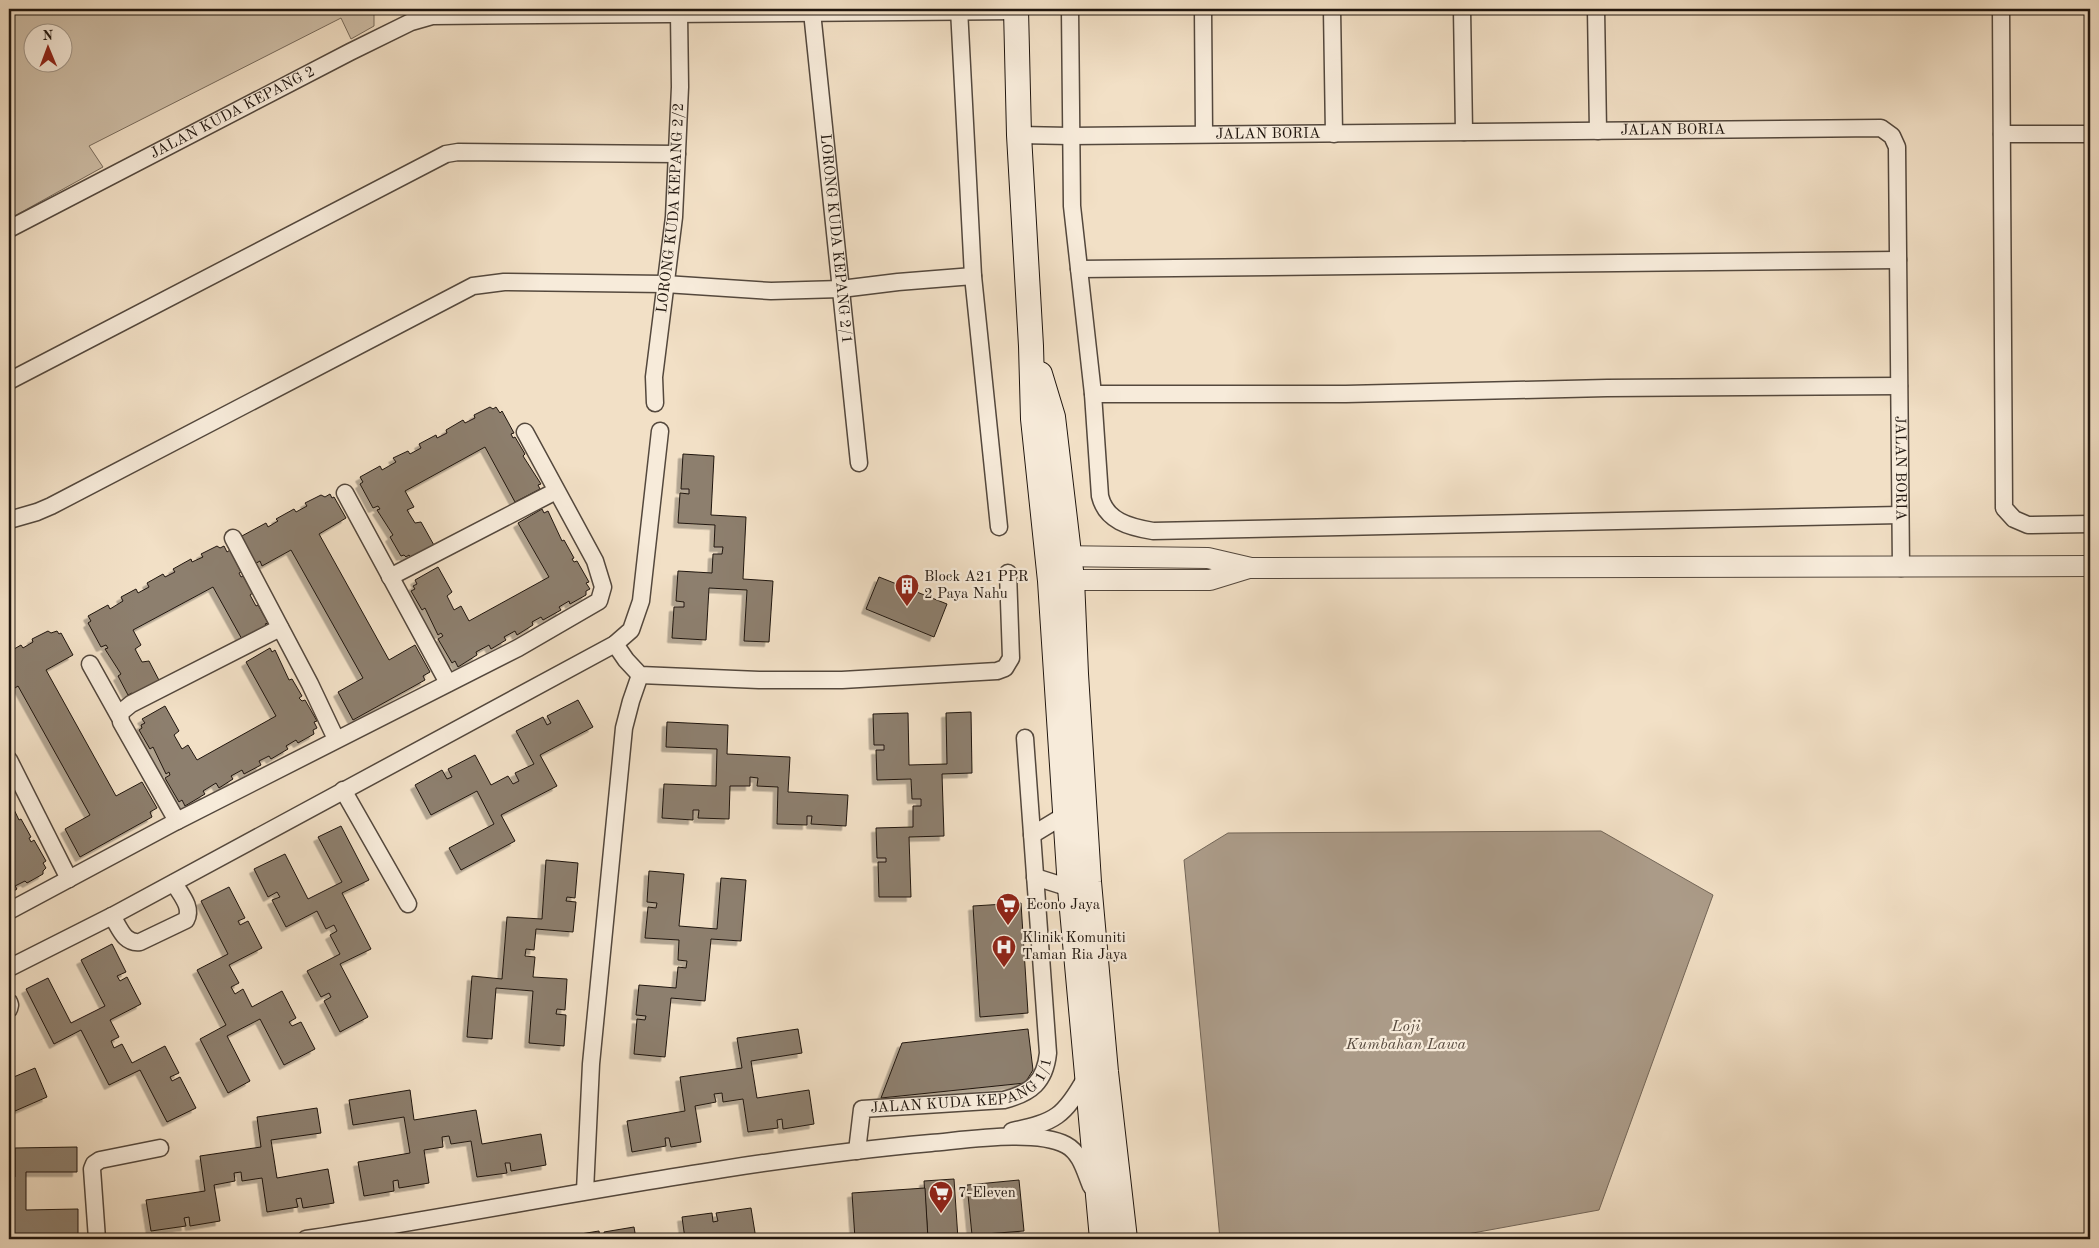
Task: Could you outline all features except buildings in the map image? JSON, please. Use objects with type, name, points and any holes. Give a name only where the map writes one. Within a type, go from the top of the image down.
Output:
[{"type":"main road","points":[[1016,10],[1019,135],[1031,346],[1053,417],[1061,580],[1065,815],[1086,1077],[1102,1239]]},
{"type":"main road","points":[[1061,580],[1076,674],[1089,882],[1106,1072],[1124,1239]]},
{"type":"street","points":[[1070,9],[1072,206],[1093,394],[1100,496],[1103,507],[1115,519],[1142,529],[1162,530],[1900,515]]},
{"type":"street","points":[[1203,9],[1204,134]]},
{"type":"street","points":[[1332,9],[1334,134]]},
{"type":"street","points":[[1462,9],[1464,132]]},
{"type":"street","points":[[1596,9],[1598,131]]},
{"type":"street","points":[[2001,9],[2004,508],[2014,519],[2028,525],[2090,524]]},
{"type":"street","points":[[959,10],[973,276],[999,527]]},
{"type":"street","name":"JALAN KUDA KEPANG 2","points":[[9,229],[411,22],[432,16],[464,12],[679,13],[1016,10]]},
{"type":"street","name":"LORONG KUDA KEPANG 2/1","points":[[812,12],[859,463]]},
{"type":"street","name":"LORONG KUDA KEPANG 2/2","points":[[655,402],[654,377],[674,217],[680,87],[679,13]]},
{"type":"street","name":"JALAN BORIA","points":[[1019,135],[1334,134],[1881,128],[1892,136],[1897,148],[1901,568]]},
{"type":"street","points":[[2002,134],[2090,134]]},
{"type":"street","points":[[9,381],[446,154],[458,152],[677,154]]},
{"type":"street","points":[[1079,269],[1898,260]]},
{"type":"street","points":[[9,520],[51,506],[473,286],[504,282],[665,284],[771,291],[841,289],[973,276]]},
{"type":"street","points":[[1093,394],[1346,394],[1899,386]]},
{"type":"street","points":[[9,968],[174,883],[615,644],[631,630],[641,601],[660,431]]},
{"type":"street","points":[[9,910],[336,739],[518,648],[599,601],[603,587],[598,568],[525,432]]},
{"type":"street","points":[[390,577],[556,491]]},
{"type":"street","points":[[345,493],[448,683]]},
{"type":"street","points":[[233,538],[315,694],[336,739]]},
{"type":"street","points":[[1059,556],[1208,558],[1251,568],[1901,568],[2090,566]]},
{"type":"street","points":[[1061,580],[1210,580],[1251,568]]},
{"type":"street","points":[[615,644],[640,675],[759,680],[842,680],[997,671],[1005,668],[1011,658],[1008,573]]},
{"type":"street","points":[[120,716],[124,709],[131,704],[280,628]]},
{"type":"street","points":[[90,664],[177,821]]},
{"type":"street","points":[[585,1192],[590,1064],[624,728],[630,701],[640,675]]},
{"type":"street","name":"JALAN KUDA KEPANG 1/1","points":[[857,1151],[862,1110],[1004,1100],[1028,1091],[1044,1073],[1048,1052],[1025,738]]},
{"type":"street","points":[[10,765],[69,879]]},
{"type":"street","points":[[343,790],[408,904]]},
{"type":"street","points":[[1032,834],[1065,815]]},
{"type":"street","points":[[1035,877],[1070,888]]},
{"type":"street","points":[[112,916],[128,941],[133,943],[140,942],[186,920],[189,908],[174,883]]},
{"type":"street","points":[[9,1002],[9,1008]]},
{"type":"street","points":[[965,1140],[1042,1124],[1057,1117],[1076,1096],[1086,1077]]},
{"type":"street","points":[[306,1239],[800,1158],[965,1140],[1021,1137],[1043,1139],[1066,1145],[1076,1154],[1100,1209]]},
{"type":"street","points":[[97,1239],[92,1169],[94,1164],[100,1160],[160,1148]]},
{"type":"shaded area","points":[[32,9],[374,9],[374,26],[351,39],[341,18],[89,146],[103,167],[9,219],[9,14]]},
{"type":"water","name":"Loji Kumbahan Lawa","points":[[1601,831],[1713,895],[1599,1210],[1440,1239],[1220,1239],[1184,860],[1228,833]]},
{"type":"place","name":"Block A21 PPR 2 Paya Nahu","points":[[907,607]]},
{"type":"place","name":"Econo Jaya","points":[[1008,926]]},
{"type":"place","name":"Klinik Komuniti Taman Ria Jaya","points":[[1004,968]]},
{"type":"place","name":"7-Eleven","points":[[941,1214]]}]
